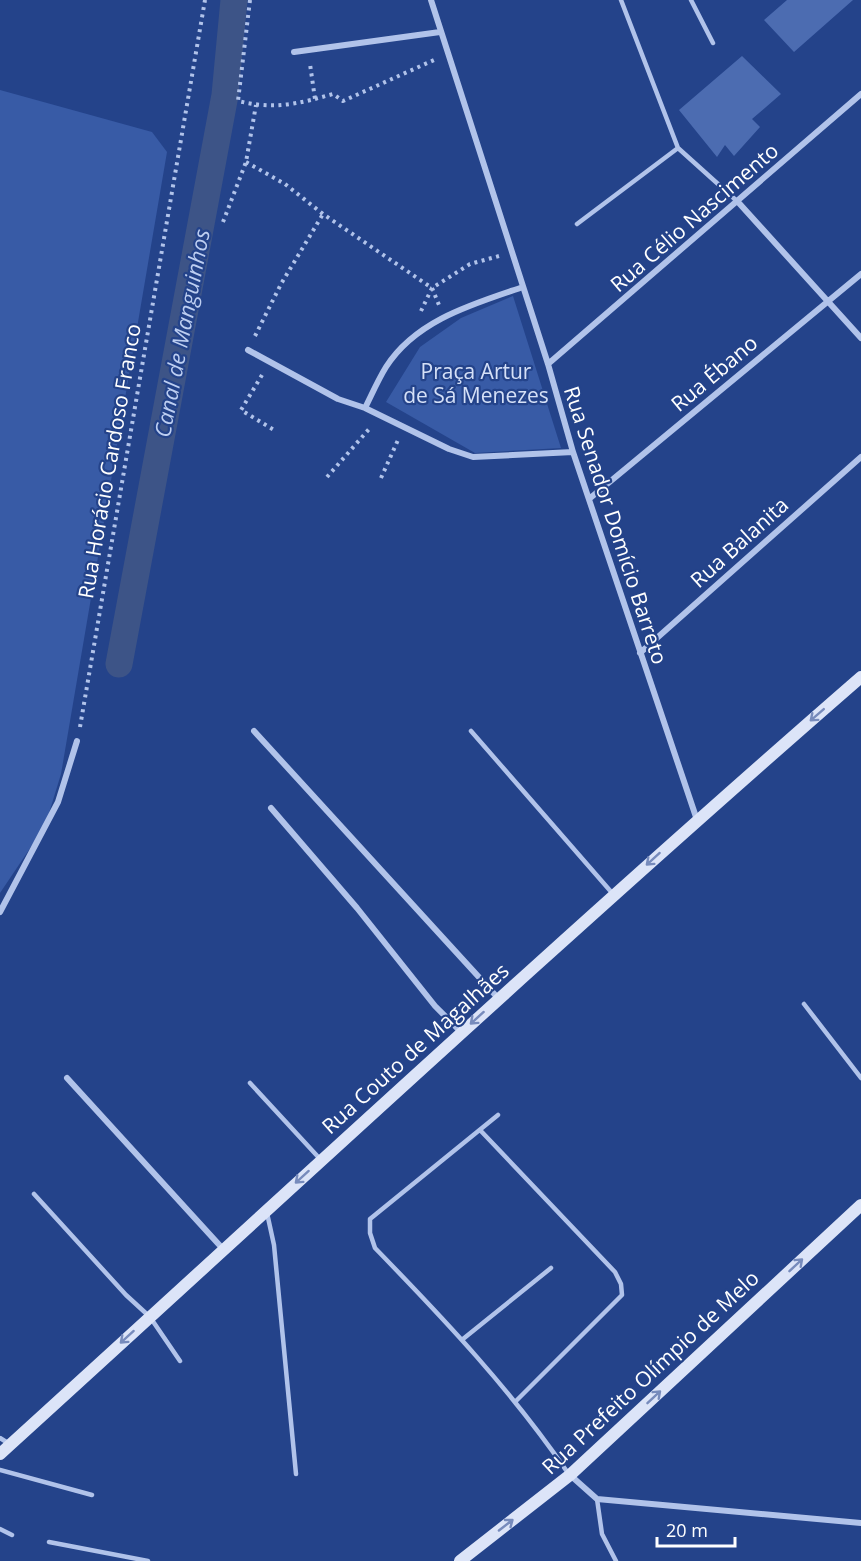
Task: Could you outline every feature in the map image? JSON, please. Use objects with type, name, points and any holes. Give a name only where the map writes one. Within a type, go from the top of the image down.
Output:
[{"type":"main road","name":"Rua Couto de Magalhães","points":[[0,1454],[5,1441],[150,1317],[614,894],[861,677]]},
{"type":"main road","name":"Rua Prefeito Olímpio de Melo","points":[[460,1561],[570,1475],[860,1208]]},
{"type":"street","name":"Rua Senador Domício Barreto","points":[[431,0],[548,364],[588,499],[697,820]]},
{"type":"street","points":[[294,52],[440,33]]},
{"type":"street","name":"Rua Célio Nascimento","points":[[548,364],[861,94]]},
{"type":"street","points":[[738,202],[861,338]]},
{"type":"street","name":"Rua Ébano","points":[[588,499],[861,274]]},
{"type":"street","points":[[364,408],[387,366],[408,342],[443,317],[462,307],[523,287]]},
{"type":"street","points":[[248,350],[338,399],[364,408],[449,449],[473,457],[573,452]]},
{"type":"street","name":"Rua Balanita","points":[[640,653],[861,457]]},
{"type":"street","points":[[254,731],[498,999]]},
{"type":"street","points":[[0,912],[58,802],[78,741]]},
{"type":"street","points":[[271,808],[357,908],[435,1006],[461,1032]]},
{"type":"street","points":[[67,1078],[224,1249]]},
{"type":"street","points":[[570,1475],[597,1499],[861,1523]]},
{"type":"lane","points":[[621,0],[678,148],[738,202]]},
{"type":"lane","points":[[691,0],[713,43]]},
{"type":"lane","points":[[577,224],[678,148]]},
{"type":"lane","points":[[471,731],[614,894]]},
{"type":"lane","points":[[804,1004],[861,1078]]},
{"type":"lane","points":[[250,1083],[321,1160]]},
{"type":"lane","points":[[498,1115],[370,1218],[370,1233],[375,1248],[463,1339],[538,1429],[570,1475]]},
{"type":"lane","points":[[480,1130],[615,1272],[621,1284],[622,1295],[515,1402]]},
{"type":"lane","points":[[34,1194],[126,1295],[150,1317],[180,1361]]},
{"type":"lane","points":[[266,1210],[274,1245],[296,1474]]},
{"type":"lane","points":[[463,1339],[551,1268]]},
{"type":"lane","points":[[0,1470],[92,1494]]},
{"type":"lane","points":[[597,1499],[602,1534],[616,1561]]},
{"type":"lane","points":[[0,1529],[12,1535]]},
{"type":"lane","points":[[49,1542],[148,1561]]},
{"type":"path","name":"Rua Horácio Cardoso Franco","points":[[78,741],[205,0]]},
{"type":"path","points":[[250,0],[238,102],[287,106],[333,94],[343,102],[449,54]]},
{"type":"path","points":[[308,49],[315,99]]},
{"type":"path","points":[[224,222],[246,162],[256,105]]},
{"type":"path","points":[[246,162],[285,184],[323,214],[432,288],[443,317]]},
{"type":"path","points":[[248,350],[280,284],[323,214]]},
{"type":"path","points":[[408,342],[432,288],[470,264],[512,253]]},
{"type":"path","points":[[270,362],[241,410],[274,430]]},
{"type":"path","points":[[327,477],[380,416]]},
{"type":"path","points":[[381,478],[404,428]]},
{"type":"green space","points":[[0,90],[152,132],[167,152],[61,774],[45,826],[0,893]]},
{"type":"green space","name":"Praça Artur de Sá Menezes","points":[[513,296],[561,448],[475,453],[386,402],[420,347],[461,318]]},
{"type":"building","points":[[787,0],[853,0],[794,52],[764,20]]},
{"type":"building","points":[[742,56],[781,94],[752,119],[760,127],[734,156],[725,145],[717,157],[679,110]]},
{"type":"waterway","name":"Canal de Manguinhos","points":[[119,664],[225,95],[234,0]]}]
